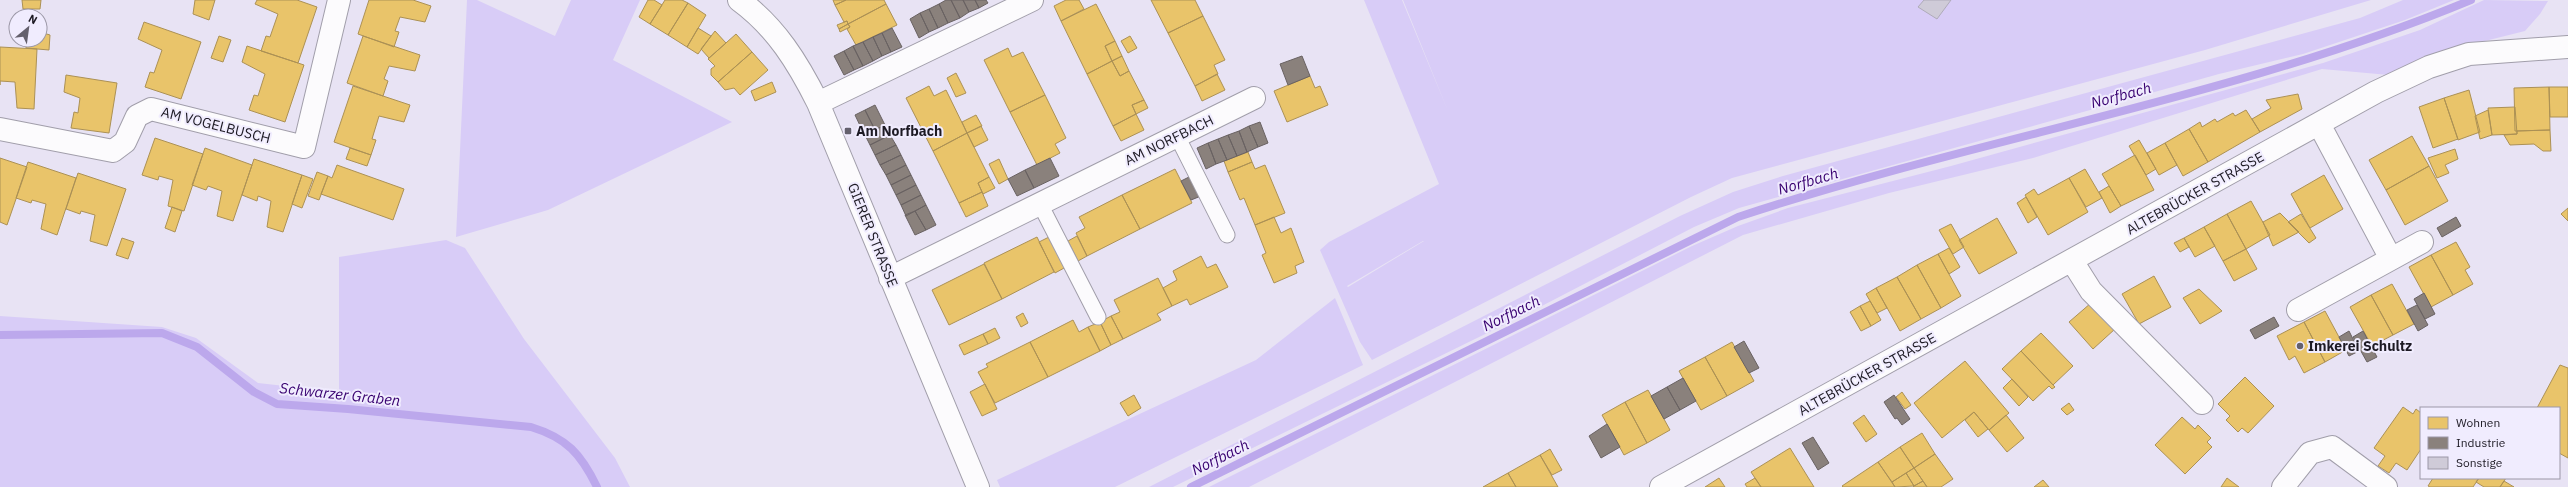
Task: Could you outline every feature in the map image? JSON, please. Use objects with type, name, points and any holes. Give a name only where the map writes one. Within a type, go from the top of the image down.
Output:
[{"type":"street","name":"AM VOGELBUSCH","points":[[0,129],[113,151],[125,142],[137,116],[151,109],[304,147],[339,0]]},
{"type":"street","name":"GIERER STRASSE","points":[[739,0],[759,16],[787,48],[800,66],[818,103],[978,487]]},
{"type":"street","points":[[818,103],[1032,0]]},
{"type":"street","name":"ALTEBRÜCKER STRASSE","points":[[1661,487],[2376,92],[2455,57],[2484,51],[2568,47]]},
{"type":"street","name":"AM NORFBACH","points":[[890,278],[1254,98]]},
{"type":"street","points":[[2319,124],[2391,259]]},
{"type":"street","points":[[2298,310],[2422,242]]},
{"type":"street","points":[[2072,261],[2091,291],[2202,403]]},
{"type":"street","points":[[2283,487],[2310,453],[2332,447],[2386,487]]},
{"type":"lane","points":[[1177,136],[1227,235]]},
{"type":"lane","points":[[1040,204],[1098,317]]},
{"type":"shaded area","points":[[467,0],[477,0],[555,36],[571,0],[640,0],[613,60],[732,122],[548,210],[456,237]]},
{"type":"shaded area","points":[[1364,0],[1402,0],[1448,111],[1403,0],[2371,0],[2205,50],[1732,178],[1691,197],[1372,360],[1360,342],[1320,250],[1329,242],[1439,184]],"holes":[[[1423,241],[1348,287],[1347,286]]]},
{"type":"shaded area","points":[[2403,0],[2454,0],[2405,20],[2303,54],[2219,74],[1739,208],[1694,227],[1536,309],[1173,487],[1149,487],[1680,216],[1733,192],[1783,176],[2360,18]]},
{"type":"shaded area","points":[[2484,0],[2548,1],[2540,14],[2525,31],[2469,45],[2389,75],[2322,69],[2033,158],[1889,193],[1743,235],[1249,487],[1209,487],[1692,246],[1738,226],[1788,208],[1951,166],[2323,63],[2420,30]]},
{"type":"shaded area","points":[[446,240],[465,248],[524,339],[615,458],[630,487],[0,487],[0,316],[162,327],[196,338],[258,383],[339,392],[339,257]]},
{"type":"shaded area","points":[[1335,298],[1363,365],[1115,487],[1000,487],[997,480],[1256,360]]},
{"type":"building: Wohnen","points":[[22,0],[41,0],[40,8],[23,8]]},
{"type":"building: Wohnen","points":[[195,0],[215,0],[209,20],[193,14]]},
{"type":"building: Wohnen","points":[[257,0],[297,0],[317,7],[298,63],[261,51],[266,36],[270,37],[278,14],[255,4]]},
{"type":"building: Wohnen","points":[[369,0],[413,0],[431,6],[425,22],[400,17],[395,31],[399,32],[394,47],[358,34]]},
{"type":"building: Wohnen","points":[[648,0],[654,0],[662,5],[650,24],[639,17]]},
{"type":"building: Wohnen","points":[[665,0],[682,0],[688,3],[668,35],[650,24]]},
{"type":"building: Wohnen","points":[[833,0],[846,0],[835,5]]},
{"type":"building: Wohnen","points":[[846,0],[884,0],[886,4],[848,24],[847,21],[844,22],[835,5]]},
{"type":"building: Wohnen","points":[[1066,0],[1079,0],[1084,9],[1061,21],[1054,6]]},
{"type":"building: Wohnen","points":[[1151,0],[1195,0],[1203,16],[1168,33]]},
{"type":"building: Wohnen","points":[[688,3],[706,15],[687,47],[668,35]]},
{"type":"building: Wohnen","points":[[886,4],[897,25],[856,45],[847,29],[850,27],[848,24]]},
{"type":"building: Wohnen","points":[[1096,4],[1115,41],[1105,46],[1112,61],[1087,74],[1061,21]]},
{"type":"building: Wohnen","points":[[1203,16],[1225,60],[1214,65],[1218,74],[1195,86],[1168,33]]},
{"type":"building: Wohnen","points":[[847,21],[848,24],[839,29],[837,25]]},
{"type":"building: Wohnen","points":[[144,22],[201,42],[181,99],[145,87],[150,72],[154,73],[162,50],[138,39]]},
{"type":"building: Wohnen","points":[[848,24],[850,27],[840,32],[839,29]]},
{"type":"building: Wohnen","points":[[698,28],[711,36],[698,54],[687,47]]},
{"type":"building: Wohnen","points":[[715,31],[726,43],[709,58],[701,49]]},
{"type":"building: Wohnen","points":[[48,34],[50,35],[49,50],[26,48],[48,48]]},
{"type":"building: Wohnen","points":[[736,34],[752,52],[718,82],[711,75],[711,69],[715,66],[708,59]]},
{"type":"building: Wohnen","points":[[219,36],[231,40],[223,62],[211,58]]},
{"type":"building: Wohnen","points":[[363,36],[420,55],[415,71],[389,66],[384,79],[388,81],[383,96],[347,83]]},
{"type":"building: Wohnen","points":[[1130,36],[1137,48],[1128,53],[1121,41]]},
{"type":"building: Wohnen","points":[[1115,41],[1122,56],[1112,61],[1105,46]]},
{"type":"building: Wohnen","points":[[247,46],[304,65],[285,122],[249,110],[254,95],[258,96],[265,74],[242,62]]},
{"type":"building: Wohnen","points":[[0,47],[37,49],[34,109],[17,108],[15,82],[0,81]]},
{"type":"building: Wohnen","points":[[1008,48],[1012,57],[1023,52],[1045,95],[1010,112],[984,60]]},
{"type":"building: Wohnen","points":[[752,52],[768,70],[740,95],[734,88],[725,90],[718,82]]},
{"type":"building: Wohnen","points":[[1122,56],[1129,71],[1120,76],[1112,61]]},
{"type":"building: Wohnen","points":[[1112,61],[1120,76],[1129,71],[1144,100],[1132,105],[1136,114],[1113,126],[1087,74]]},
{"type":"building: Wohnen","points":[[956,73],[966,93],[956,97],[947,78]]},
{"type":"building: Wohnen","points":[[1217,74],[1225,90],[1202,101],[1195,86]]},
{"type":"building: Wohnen","points":[[66,75],[117,83],[109,133],[71,128],[74,112],[78,113],[80,98],[64,92]]},
{"type":"building: Wohnen","points":[[1310,76],[1315,88],[1320,86],[1328,105],[1287,122],[1274,91]]},
{"type":"building: Wohnen","points":[[772,82],[776,92],[755,101],[751,91]]},
{"type":"building: Wohnen","points":[[353,86],[410,105],[404,122],[379,116],[372,139],[376,140],[371,155],[334,142]]},
{"type":"building: Wohnen","points":[[929,86],[934,96],[946,90],[967,133],[933,151],[906,98]]},
{"type":"building: Wohnen","points":[[2549,87],[2550,130],[2515,131],[2514,88]]},
{"type":"building: Wohnen","points":[[2549,87],[2568,87],[2568,117],[2550,117]]},
{"type":"building: Wohnen","points":[[2469,90],[2480,132],[2458,140],[2444,98]]},
{"type":"building: Wohnen","points":[[2298,94],[2302,109],[2260,132],[2252,119],[2271,108],[2266,100]]},
{"type":"building: Wohnen","points":[[1045,95],[1066,138],[1055,144],[1060,153],[1037,165],[1010,112]]},
{"type":"building: Wohnen","points":[[2444,98],[2458,139],[2433,148],[2419,107]]},
{"type":"building: Wohnen","points":[[1144,100],[1148,108],[1136,114],[1132,105]]},
{"type":"building: Wohnen","points":[[2515,107],[2517,134],[2492,135],[2488,108]]},
{"type":"building: Wohnen","points":[[2246,110],[2260,132],[2208,162],[2189,129],[2200,122],[2202,127],[2215,119],[2217,122],[2233,113],[2235,116]]},
{"type":"building: Wohnen","points":[[2488,110],[2492,135],[2480,139],[2475,116]]},
{"type":"building: Wohnen","points":[[1136,114],[1144,130],[1121,141],[1113,126]]},
{"type":"building: Wohnen","points":[[976,115],[982,126],[967,133],[962,122]]},
{"type":"building: Wohnen","points":[[981,126],[988,140],[974,147],[967,133]]},
{"type":"building: Wohnen","points":[[2189,129],[2208,162],[2183,176],[2165,143]]},
{"type":"building: Wohnen","points":[[2550,130],[2551,151],[2543,151],[2534,144],[2510,145],[2504,135],[2517,134],[2517,131]]},
{"type":"building: Wohnen","points":[[967,133],[989,177],[978,183],[982,192],[959,203],[933,151]]},
{"type":"building: Wohnen","points":[[2412,136],[2429,166],[2386,190],[2369,160]]},
{"type":"building: Wohnen","points":[[155,138],[203,154],[184,211],[168,206],[173,180],[159,176],[158,180],[142,175]]},
{"type":"building: Wohnen","points":[[2139,140],[2156,169],[2146,175],[2129,146]]},
{"type":"building: Wohnen","points":[[2165,143],[2177,165],[2159,175],[2147,153]]},
{"type":"building: Wohnen","points":[[205,148],[252,165],[233,221],[217,216],[222,191],[208,186],[206,190],[192,185]]},
{"type":"building: Wohnen","points":[[350,148],[371,155],[367,166],[346,159]]},
{"type":"building: Wohnen","points":[[2455,149],[2458,159],[2445,165],[2449,173],[2437,178],[2428,158]]},
{"type":"building: Wohnen","points":[[1248,152],[1252,162],[1228,172],[1224,161]]},
{"type":"building: Wohnen","points":[[2135,155],[2154,190],[2121,206],[2102,174]]},
{"type":"building: Wohnen","points":[[0,158],[27,167],[7,225],[0,222]]},
{"type":"building: Wohnen","points":[[254,159],[302,175],[283,232],[267,227],[271,201],[258,196],[257,201],[242,195]]},
{"type":"building: Wohnen","points":[[999,159],[1008,179],[999,184],[989,164]]},
{"type":"building: Wohnen","points":[[28,162],[76,178],[57,235],[41,229],[46,204],[32,200],[31,203],[16,198]]},
{"type":"building: Wohnen","points":[[1252,162],[1255,169],[1265,165],[1285,213],[1255,225],[1244,198],[1240,200],[1228,172]]},
{"type":"building: Wohnen","points":[[337,165],[404,189],[393,220],[321,194],[328,176],[332,178]]},
{"type":"building: Wohnen","points":[[2429,166],[2448,201],[2405,225],[2386,190]]},
{"type":"building: Wohnen","points":[[1175,169],[1192,203],[1140,229],[1122,195]]},
{"type":"building: Wohnen","points":[[2085,169],[2102,198],[2086,207],[2069,178]]},
{"type":"building: Wohnen","points":[[317,172],[328,176],[319,200],[308,196]]},
{"type":"building: Wohnen","points":[[78,173],[126,189],[107,246],[90,241],[95,215],[81,211],[80,214],[66,209]]},
{"type":"building: Wohnen","points":[[302,175],[313,179],[302,208],[292,204]]},
{"type":"building: Wohnen","points":[[2324,175],[2343,209],[2310,228],[2291,194]]},
{"type":"building: Wohnen","points":[[989,177],[995,188],[983,194],[978,183]]},
{"type":"building: Wohnen","points":[[2069,178],[2088,212],[2048,235],[2025,195],[2034,189],[2038,195]]},
{"type":"building: Wohnen","points":[[2109,186],[2121,206],[2110,213],[2099,192]]},
{"type":"building: Wohnen","points":[[982,192],[988,206],[966,217],[959,203]]},
{"type":"building: Wohnen","points":[[1122,195],[1140,229],[1087,256],[1076,233],[1085,228],[1079,217]]},
{"type":"building: Wohnen","points":[[2026,197],[2037,217],[2028,223],[2017,203]]},
{"type":"building: Wohnen","points":[[2251,201],[2270,235],[2246,249],[2227,214]]},
{"type":"building: Wohnen","points":[[172,207],[182,211],[175,232],[165,228]]},
{"type":"building: Wohnen","points":[[2568,208],[2568,221],[2561,214]]},
{"type":"building: Wohnen","points":[[2280,213],[2299,232],[2273,246],[2263,222]]},
{"type":"building: Wohnen","points":[[2227,214],[2246,249],[2223,261],[2204,227]]},
{"type":"building: Wohnen","points":[[2301,214],[2316,238],[2309,243],[2288,222]]},
{"type":"building: Wohnen","points":[[1274,217],[1281,233],[1291,228],[1304,262],[1295,266],[1297,273],[1274,283],[1262,255],[1266,253],[1255,225]]},
{"type":"building: Wohnen","points":[[1997,218],[2017,253],[1979,274],[1959,240]]},
{"type":"building: Wohnen","points":[[1951,224],[1964,247],[1953,254],[1939,230]]},
{"type":"building: Wohnen","points":[[2204,227],[2215,246],[2195,257],[2184,238]]},
{"type":"building: Wohnen","points":[[1051,236],[1066,267],[1055,273],[1039,242]]},
{"type":"building: Wohnen","points":[[1077,236],[1087,256],[1078,261],[1068,241]]},
{"type":"building: Wohnen","points":[[1037,237],[1054,272],[1002,299],[984,263]]},
{"type":"building: Wohnen","points":[[122,238],[134,242],[128,259],[116,255]]},
{"type":"building: Wohnen","points":[[2184,238],[2189,247],[2180,252],[2174,243]]},
{"type":"building: Wohnen","points":[[2456,242],[2470,267],[2465,270],[2473,284],[2453,295],[2431,255]]},
{"type":"building: Wohnen","points":[[1949,248],[1960,267],[1949,274],[1938,254]]},
{"type":"building: Wohnen","points":[[2246,249],[2257,269],[2234,281],[2223,261]]},
{"type":"building: Wohnen","points":[[1938,254],[1961,296],[1941,308],[1917,265]]},
{"type":"building: Wohnen","points":[[2431,255],[2453,295],[2431,307],[2409,267]]},
{"type":"building: Wohnen","points":[[1201,256],[1207,268],[1216,264],[1228,287],[1190,305],[1187,299],[1172,306],[1163,288],[1177,280],[1173,271]]},
{"type":"building: Wohnen","points":[[984,264],[1002,299],[949,325],[932,290]]},
{"type":"building: Wohnen","points":[[1917,265],[1941,308],[1921,319],[1897,277]]},
{"type":"building: Wohnen","points":[[2154,276],[2171,307],[2139,324],[2122,294]]},
{"type":"building: Wohnen","points":[[1897,277],[1921,319],[1900,331],[1876,288]]},
{"type":"building: Wohnen","points":[[1158,278],[1172,306],[1157,314],[1161,320],[1123,339],[1111,316],[1120,312],[1114,300]]},
{"type":"building: Wohnen","points":[[2392,284],[2414,324],[2393,335],[2371,295]]},
{"type":"building: Wohnen","points":[[1876,288],[1887,308],[1877,313],[1866,294]]},
{"type":"building: Wohnen","points":[[2199,289],[2222,311],[2200,324],[2183,298]]},
{"type":"building: Wohnen","points":[[2371,295],[2393,335],[2372,346],[2350,307]]},
{"type":"building: Wohnen","points":[[1870,301],[1881,320],[1871,326],[1860,306]]},
{"type":"building: Wohnen","points":[[2091,303],[2115,329],[2093,349],[2069,322]]},
{"type":"building: Wohnen","points":[[1860,306],[1871,326],[1861,331],[1850,312]]},
{"type":"building: Wohnen","points":[[2325,311],[2346,350],[2325,362],[2304,322]]},
{"type":"building: Wohnen","points":[[1023,313],[1028,323],[1021,327],[1016,317]]},
{"type":"building: Wohnen","points":[[1111,316],[1123,339],[1111,345],[1100,322]]},
{"type":"building: Wohnen","points":[[1073,320],[1079,332],[1088,327],[1100,351],[1048,377],[1030,342]]},
{"type":"building: Wohnen","points":[[1100,322],[1111,345],[1100,351],[1088,327]]},
{"type":"building: Wohnen","name":"Imkerei Schultz","points":[[2304,322],[2325,362],[2304,373],[2295,356],[2289,360],[2277,336]]},
{"type":"building: Wohnen","points":[[995,328],[1000,338],[988,344],[983,334]]},
{"type":"building: Wohnen","points":[[2041,333],[2073,366],[2053,385],[2021,351]]},
{"type":"building: Wohnen","points":[[983,334],[988,344],[964,355],[959,345]]},
{"type":"building: Wohnen","points":[[1030,342],[1048,377],[995,403],[978,372],[988,367],[986,364]]},
{"type":"building: Wohnen","points":[[1732,342],[1754,381],[1727,396],[1705,357]]},
{"type":"building: Wohnen","points":[[2021,351],[2055,387],[2052,389],[2049,386],[2033,401],[2002,369]]},
{"type":"building: Wohnen","points":[[1705,357],[1727,396],[1701,410],[1679,371]]},
{"type":"building: Wohnen","points":[[1965,361],[2009,413],[1989,430],[1974,412],[1942,438],[1914,403]]},
{"type":"building: Wohnen","points":[[2560,365],[2568,368],[2568,458],[2560,454],[2560,407],[2538,407]]},
{"type":"building: Wohnen","points":[[2245,377],[2274,406],[2248,433],[2242,428],[2238,432],[2226,420],[2230,416],[2218,404]]},
{"type":"building: Wohnen","points":[[2012,379],[2028,397],[2019,406],[2003,388]]},
{"type":"building: Wohnen","points":[[985,384],[997,409],[982,416],[970,392]]},
{"type":"building: Wohnen","points":[[1648,390],[1670,430],[1647,443],[1625,402]]},
{"type":"building: Wohnen","points":[[1902,392],[1911,405],[1905,409],[1896,397]]},
{"type":"building: Wohnen","points":[[1134,395],[1141,408],[1128,416],[1120,403]]},
{"type":"building: Wohnen","points":[[1625,402],[1647,443],[1624,455],[1602,415]]},
{"type":"building: Wohnen","points":[[2069,403],[2074,410],[2067,415],[2061,409]]},
{"type":"building: Wohnen","points":[[2403,407],[2413,414],[2416,409],[2420,412],[2420,450],[2407,470],[2396,463],[2389,473],[2378,466],[2385,456],[2374,448]]},
{"type":"building: Wohnen","points":[[1974,412],[1988,429],[1978,437],[1965,420]]},
{"type":"building: Wohnen","points":[[1864,415],[1877,434],[1866,442],[1853,423]]},
{"type":"building: Wohnen","points":[[2006,415],[2024,438],[2007,452],[1989,430]]},
{"type":"building: Wohnen","points":[[2182,417],[2195,429],[2198,425],[2211,438],[2207,442],[2212,447],[2185,474],[2155,445]]},
{"type":"building: Wohnen","points":[[1922,433],[1935,454],[1914,468],[1900,447]]},
{"type":"building: Wohnen","points":[[1900,447],[1914,468],[1892,482],[1878,462]]},
{"type":"building: Wohnen","points":[[1790,448],[1814,487],[1761,487],[1751,472]]},
{"type":"building: Wohnen","points":[[1550,449],[1562,470],[1552,475],[1540,455]]},
{"type":"building: Wohnen","points":[[1935,454],[1953,479],[1941,487],[1927,487],[1914,468]]},
{"type":"building: Wohnen","points":[[1540,455],[1558,487],[1516,487],[1508,473]]},
{"type":"building: Wohnen","points":[[1878,462],[1895,487],[1842,486]]},
{"type":"building: Wohnen","points":[[1914,468],[1923,481],[1914,486],[1906,473]]},
{"type":"building: Wohnen","points":[[1508,473],[1516,487],[1483,487]]},
{"type":"building: Wohnen","points":[[1906,473],[1914,486],[1895,487],[1892,482]]},
{"type":"building: Wohnen","points":[[1719,478],[1725,487],[1705,487]]},
{"type":"building: Wohnen","points":[[1755,478],[1761,487],[1747,487],[1745,484]]},
{"type":"building: Wohnen","points":[[2227,478],[2239,487],[2221,487]]},
{"type":"building: Wohnen","points":[[2432,479],[2478,479],[2473,487],[2428,486]]},
{"type":"building: Wohnen","points":[[2478,479],[2505,479],[2500,487],[2484,487],[2476,482]]},
{"type":"building: Wohnen","points":[[2043,480],[2049,487],[2034,487]]},
{"type":"building: Wohnen","points":[[1923,481],[1927,487],[1913,487],[1914,486]]},
{"type":"building: Wohnen","points":[[2504,481],[2514,487],[2500,487]]},
{"type":"building: Industrie","points":[[946,0],[951,0],[960,18],[948,23],[939,4]]},
{"type":"building: Industrie","points":[[951,0],[963,0],[969,12],[960,18]]},
{"type":"building: Industrie","points":[[963,0],[975,0],[979,8],[969,12]]},
{"type":"building: Industrie","points":[[975,0],[986,0],[988,3],[979,8]]},
{"type":"building: Industrie","points":[[939,4],[948,23],[938,28],[929,9]]},
{"type":"building: Industrie","points":[[929,9],[938,28],[929,32],[920,13]]},
{"type":"building: Industrie","points":[[920,13],[929,32],[919,38],[910,19]]},
{"type":"building: Industrie","points":[[892,28],[902,47],[891,52],[882,33]]},
{"type":"building: Industrie","points":[[882,33],[891,52],[882,56],[873,37]]},
{"type":"building: Industrie","points":[[873,37],[882,56],[873,61],[863,42]]},
{"type":"building: Industrie","points":[[863,42],[873,61],[863,66],[853,46]]},
{"type":"building: Industrie","points":[[853,46],[863,66],[854,70],[844,51]]},
{"type":"building: Industrie","points":[[844,51],[854,70],[844,75],[834,56]]},
{"type":"building: Industrie","points":[[1302,56],[1310,76],[1288,85],[1280,64]]},
{"type":"building: Industrie","points":[[875,105],[885,125],[875,130],[865,110]]},
{"type":"building: Industrie","points":[[865,110],[875,130],[865,136],[855,115]]},
{"type":"building: Industrie","points":[[1260,122],[1268,143],[1258,147],[1249,126]]},
{"type":"building: Industrie","points":[[885,125],[890,135],[870,145],[865,135]]},
{"type":"building: Industrie","points":[[1249,126],[1258,147],[1247,152],[1239,131]]},
{"type":"building: Industrie","points":[[1239,131],[1247,152],[1237,156],[1228,135]]},
{"type":"building: Industrie","points":[[890,135],[896,145],[875,155],[870,145]]},
{"type":"building: Industrie","points":[[1228,135],[1237,156],[1227,160],[1218,139]]},
{"type":"building: Industrie","points":[[1218,139],[1227,160],[1216,164],[1208,143]]},
{"type":"building: Industrie","points":[[1208,143],[1216,164],[1206,169],[1197,148]]},
{"type":"building: Industrie","points":[[896,145],[901,155],[880,165],[875,155]]},
{"type":"building: Industrie","points":[[901,155],[906,165],[886,175],[880,165]]},
{"type":"building: Industrie","points":[[1050,158],[1059,176],[1034,188],[1025,170]]},
{"type":"building: Industrie","points":[[906,165],[911,175],[891,185],[886,175]]},
{"type":"building: Industrie","points":[[1025,170],[1034,188],[1017,196],[1008,179]]},
{"type":"building: Industrie","points":[[911,175],[916,185],[896,195],[891,185]]},
{"type":"building: Industrie","points":[[1191,176],[1201,196],[1191,200],[1181,181]]},
{"type":"building: Industrie","points":[[916,185],[921,195],[901,205],[896,195]]},
{"type":"building: Industrie","points":[[921,195],[926,205],[906,216],[901,205]]},
{"type":"building: Industrie","points":[[926,205],[936,225],[926,230],[915,211]]},
{"type":"building: Industrie","points":[[915,211],[926,230],[915,235],[905,215]]},
{"type":"building: Industrie","points":[[2456,217],[2461,226],[2442,237],[2437,228]]},
{"type":"building: Industrie","points":[[2424,293],[2435,314],[2425,319],[2414,299]]},
{"type":"building: Industrie","points":[[2417,305],[2428,325],[2418,331],[2407,310]]},
{"type":"building: Industrie","points":[[2274,317],[2279,326],[2255,339],[2250,330]]},
{"type":"building: Industrie","points":[[2349,331],[2359,351],[2349,356],[2339,337]]},
{"type":"building: Industrie","points":[[2363,331],[2377,357],[2367,362],[2353,337]]},
{"type":"building: Industrie","points":[[1744,341],[1759,368],[1749,373],[1734,347]]},
{"type":"building: Industrie","points":[[1683,378],[1696,401],[1680,410],[1667,387]]},
{"type":"building: Industrie","points":[[1667,387],[1680,410],[1664,419],[1651,396]]},
{"type":"building: Industrie","points":[[1894,395],[1910,419],[1902,425],[1897,418],[1895,419],[1884,402]]},
{"type":"building: Industrie","points":[[1607,424],[1620,447],[1601,458],[1589,436]]},
{"type":"building: Industrie","points":[[1813,437],[1829,463],[1818,470],[1802,443]]},
{"type":"building: Sonstige","points":[[1924,0],[1951,0],[1937,19],[1918,7]]},
{"type":"waterway","name":"Norfbach","points":[[1191,487],[1738,217],[1921,163],[2199,91],[2291,64],[2382,34],[2471,0]]},
{"type":"waterway","name":"Schwarzer Graben","points":[[0,335],[162,333],[197,347],[254,392],[277,404],[348,409],[531,427],[544,431],[563,442],[579,456],[597,487]]},
{"type":"place","name":"Am Norfbach","points":[[848,131]]},
{"type":"place","name":"Imkerei Schultz","points":[[2300,346]]}]
